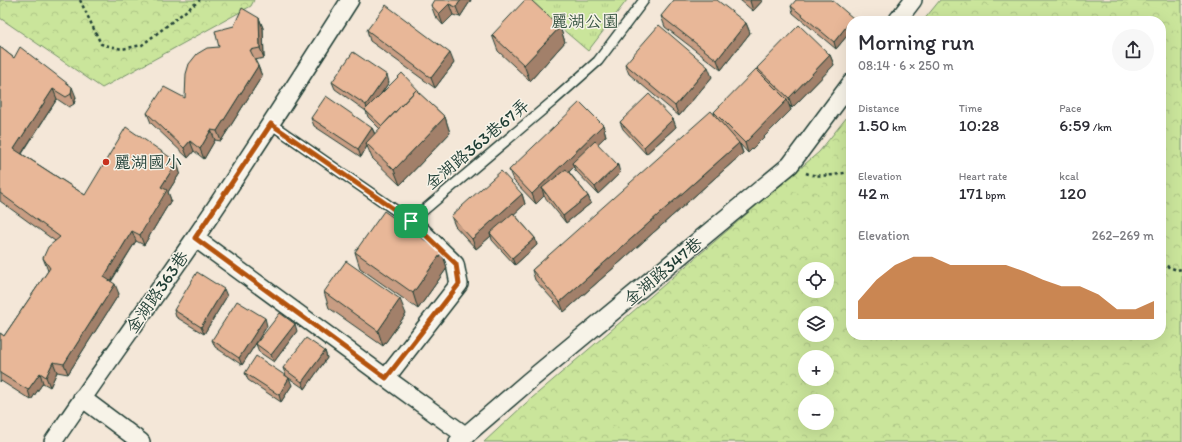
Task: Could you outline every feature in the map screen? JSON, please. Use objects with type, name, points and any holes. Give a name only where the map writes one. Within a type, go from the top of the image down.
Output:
[{"type":"street","name":"金湖路363巷","points":[[53,442],[82,398],[195,238],[271,124],[350,0]]},
{"type":"street","points":[[901,16],[912,0]]},
{"type":"street","name":"金湖路347巷","points":[[462,439],[529,381],[790,165],[846,90]]},
{"type":"street","points":[[386,378],[459,284],[456,264],[411,221]]},
{"type":"street","points":[[195,238],[386,378],[462,439]]},
{"type":"street","points":[[82,398],[141,442]]},
{"type":"lane","name":"金湖路363巷67弄","points":[[411,221],[553,102],[598,61],[644,0]]},
{"type":"lane","points":[[271,124],[411,221]]},
{"type":"path","points":[[80,0],[101,44],[122,49],[142,45],[200,0]]},
{"type":"path","points":[[790,165],[811,175],[846,173]]},
{"type":"path","points":[[1166,266],[1177,270],[1182,269]]},
{"type":"green space","points":[[0,0],[254,0],[251,6],[102,88],[0,18]]},
{"type":"green space","name":"麗湖公園","points":[[527,0],[627,0],[588,51]]},
{"type":"green space","points":[[940,0],[1182,0],[1182,442],[484,442],[525,404],[819,152],[846,118],[846,340],[1166,340],[1166,16],[927,16]]},
{"type":"building","points":[[434,0],[461,0],[456,7],[449,4],[439,14],[431,5]]},
{"type":"building","points":[[525,0],[531,0],[560,27],[524,65],[492,35]]},
{"type":"building","points":[[674,0],[717,0],[746,23],[717,60],[661,16]]},
{"type":"building","points":[[796,0],[832,0],[851,16],[846,16],[846,27],[834,42],[791,6]]},
{"type":"building","points":[[386,5],[450,53],[431,78],[367,30]]},
{"type":"building","points":[[242,8],[259,18],[260,48],[250,50],[258,66],[217,131],[211,130],[200,149],[190,141],[184,148],[147,113],[164,87],[185,98],[186,74],[189,64],[197,54],[207,48],[219,47],[215,31],[234,26]]},
{"type":"building","points":[[659,25],[708,67],[675,106],[625,64]]},
{"type":"building","points":[[799,25],[830,55],[789,98],[757,68]]},
{"type":"building","points":[[0,47],[14,58],[20,47],[72,87],[71,94],[66,97],[53,89],[14,149],[85,195],[126,127],[177,162],[161,187],[167,190],[140,235],[132,231],[104,277],[115,284],[64,364],[53,362],[46,377],[40,373],[28,390],[0,373],[0,333],[4,336],[50,268],[43,258],[48,247],[60,237],[0,193]]},
{"type":"building","points":[[353,52],[387,75],[366,105],[332,82]]},
{"type":"building","points":[[756,69],[787,100],[745,143],[714,112]]},
{"type":"building","points":[[402,73],[420,92],[419,93],[416,90],[382,126],[365,110]]},
{"type":"building","points":[[416,90],[445,117],[394,170],[366,143]]},
{"type":"building","points":[[649,94],[673,119],[644,147],[620,122]]},
{"type":"building","points":[[326,96],[372,128],[358,149],[311,118]]},
{"type":"building","points":[[580,102],[603,125],[532,194],[509,170]]},
{"type":"building","points":[[711,111],[739,143],[560,302],[532,270]]},
{"type":"building","points":[[595,141],[618,165],[595,187],[572,163]]},
{"type":"building","points":[[566,169],[588,196],[563,216],[542,188]]},
{"type":"building","points":[[501,171],[522,194],[472,239],[451,216]]},
{"type":"building","points":[[384,211],[442,252],[413,293],[355,252]]},
{"type":"building","points":[[513,213],[535,238],[512,258],[490,233]]},
{"type":"building","points":[[346,261],[400,299],[378,331],[324,292]]},
{"type":"building","points":[[197,272],[224,289],[201,327],[174,310]]},
{"type":"building","points":[[237,301],[265,318],[239,358],[212,340]]},
{"type":"building","points":[[280,313],[295,324],[271,355],[256,344]]},
{"type":"building","points":[[306,338],[325,351],[302,382],[283,368]]},
{"type":"building","points":[[256,356],[289,378],[279,395],[245,373]]},
{"type":"place","name":"麗湖國小","points":[[106,162]]},
{"type":"route","points":[[271,124],[411,221],[456,264],[459,284],[386,378],[195,238],[271,124]]}]
